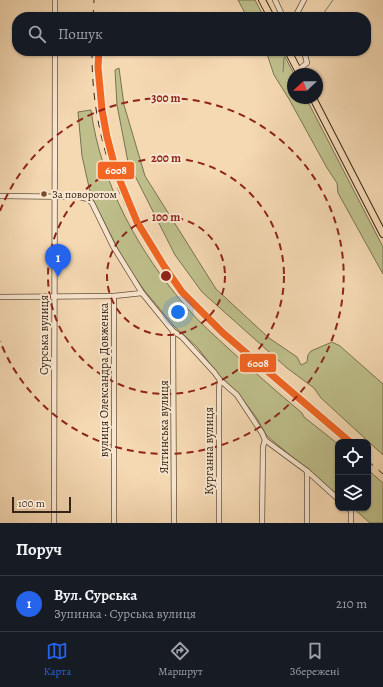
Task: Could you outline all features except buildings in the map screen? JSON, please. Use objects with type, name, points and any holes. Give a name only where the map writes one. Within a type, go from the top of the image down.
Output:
[{"type":"main road","points":[[262,0],[268,12]]},
{"type":"main road","points":[[291,56],[297,68]]},
{"type":"main road","points":[[316,104],[383,234]]},
{"type":"street","points":[[55,0],[55,12]]},
{"type":"street","points":[[276,0],[281,12]]},
{"type":"street","points":[[298,12],[304,0]]},
{"type":"street","name":"Сурська вулиця","points":[[54,523],[55,56]]},
{"type":"street","points":[[303,68],[308,63],[306,56]]},
{"type":"street","points":[[0,196],[80,197],[88,199],[92,203],[113,246],[142,293],[173,331],[182,337],[220,380],[237,395],[265,440],[307,471],[335,496]]},
{"type":"street","name":"вулиця Олександра Довженка","points":[[114,523],[114,296],[142,293]]},
{"type":"street","points":[[0,297],[114,296]]},
{"type":"street","name":"Ялтинська вулиця","points":[[173,331],[174,523]]},
{"type":"street","name":"Курганна вулиця","points":[[219,523],[220,380]]},
{"type":"street","points":[[262,523],[263,447],[265,440]]},
{"type":"street","points":[[307,471],[307,523]]},
{"type":"street","points":[[349,511],[351,523]]},
{"type":"green space","points":[[238,0],[255,0],[261,12],[244,12]]},
{"type":"green space","points":[[268,56],[285,56],[291,68],[287,68],[287,96],[274,75]]},
{"type":"green space","points":[[119,68],[124,105],[145,176],[216,289],[269,338],[297,357],[301,365],[307,362],[308,355],[311,351],[332,342],[340,346],[383,384],[383,455],[371,444],[371,439],[366,439],[321,398],[314,388],[287,368],[202,292],[175,255],[128,162],[117,105],[115,70]]},
{"type":"green space","points":[[292,104],[309,104],[383,247],[383,274],[338,193],[337,183],[327,168]]},
{"type":"green space","points":[[91,110],[103,164],[113,191],[138,241],[170,287],[188,309],[203,324],[302,413],[304,417],[335,442],[335,493],[267,436],[256,417],[237,392],[221,378],[197,347],[174,326],[144,290],[124,261],[91,196],[82,156],[78,112]]},
{"type":"green space","points":[[371,473],[383,483],[383,523],[370,523],[356,511],[371,511]]},
{"type":"waterway","points":[[325,12],[333,0]]},
{"type":"waterway","points":[[283,72],[284,58]]},
{"type":"railway","points":[[93,12],[94,0]]},
{"type":"railway","points":[[92,56],[94,90],[99,128],[109,164],[122,198],[139,231],[159,263],[181,294],[207,323],[342,439]]},
{"type":"railway","points":[[371,464],[383,474]]},
{"type":"transit line","name":"6008","points":[[99,56],[98,67],[102,110],[116,171],[137,222],[164,266],[182,292],[223,333],[347,439]]},
{"type":"place","name":"За поворотом","points":[[44,194]]},
{"type":"place","name":"Вул. Сурська","points":[[58,277]]}]
